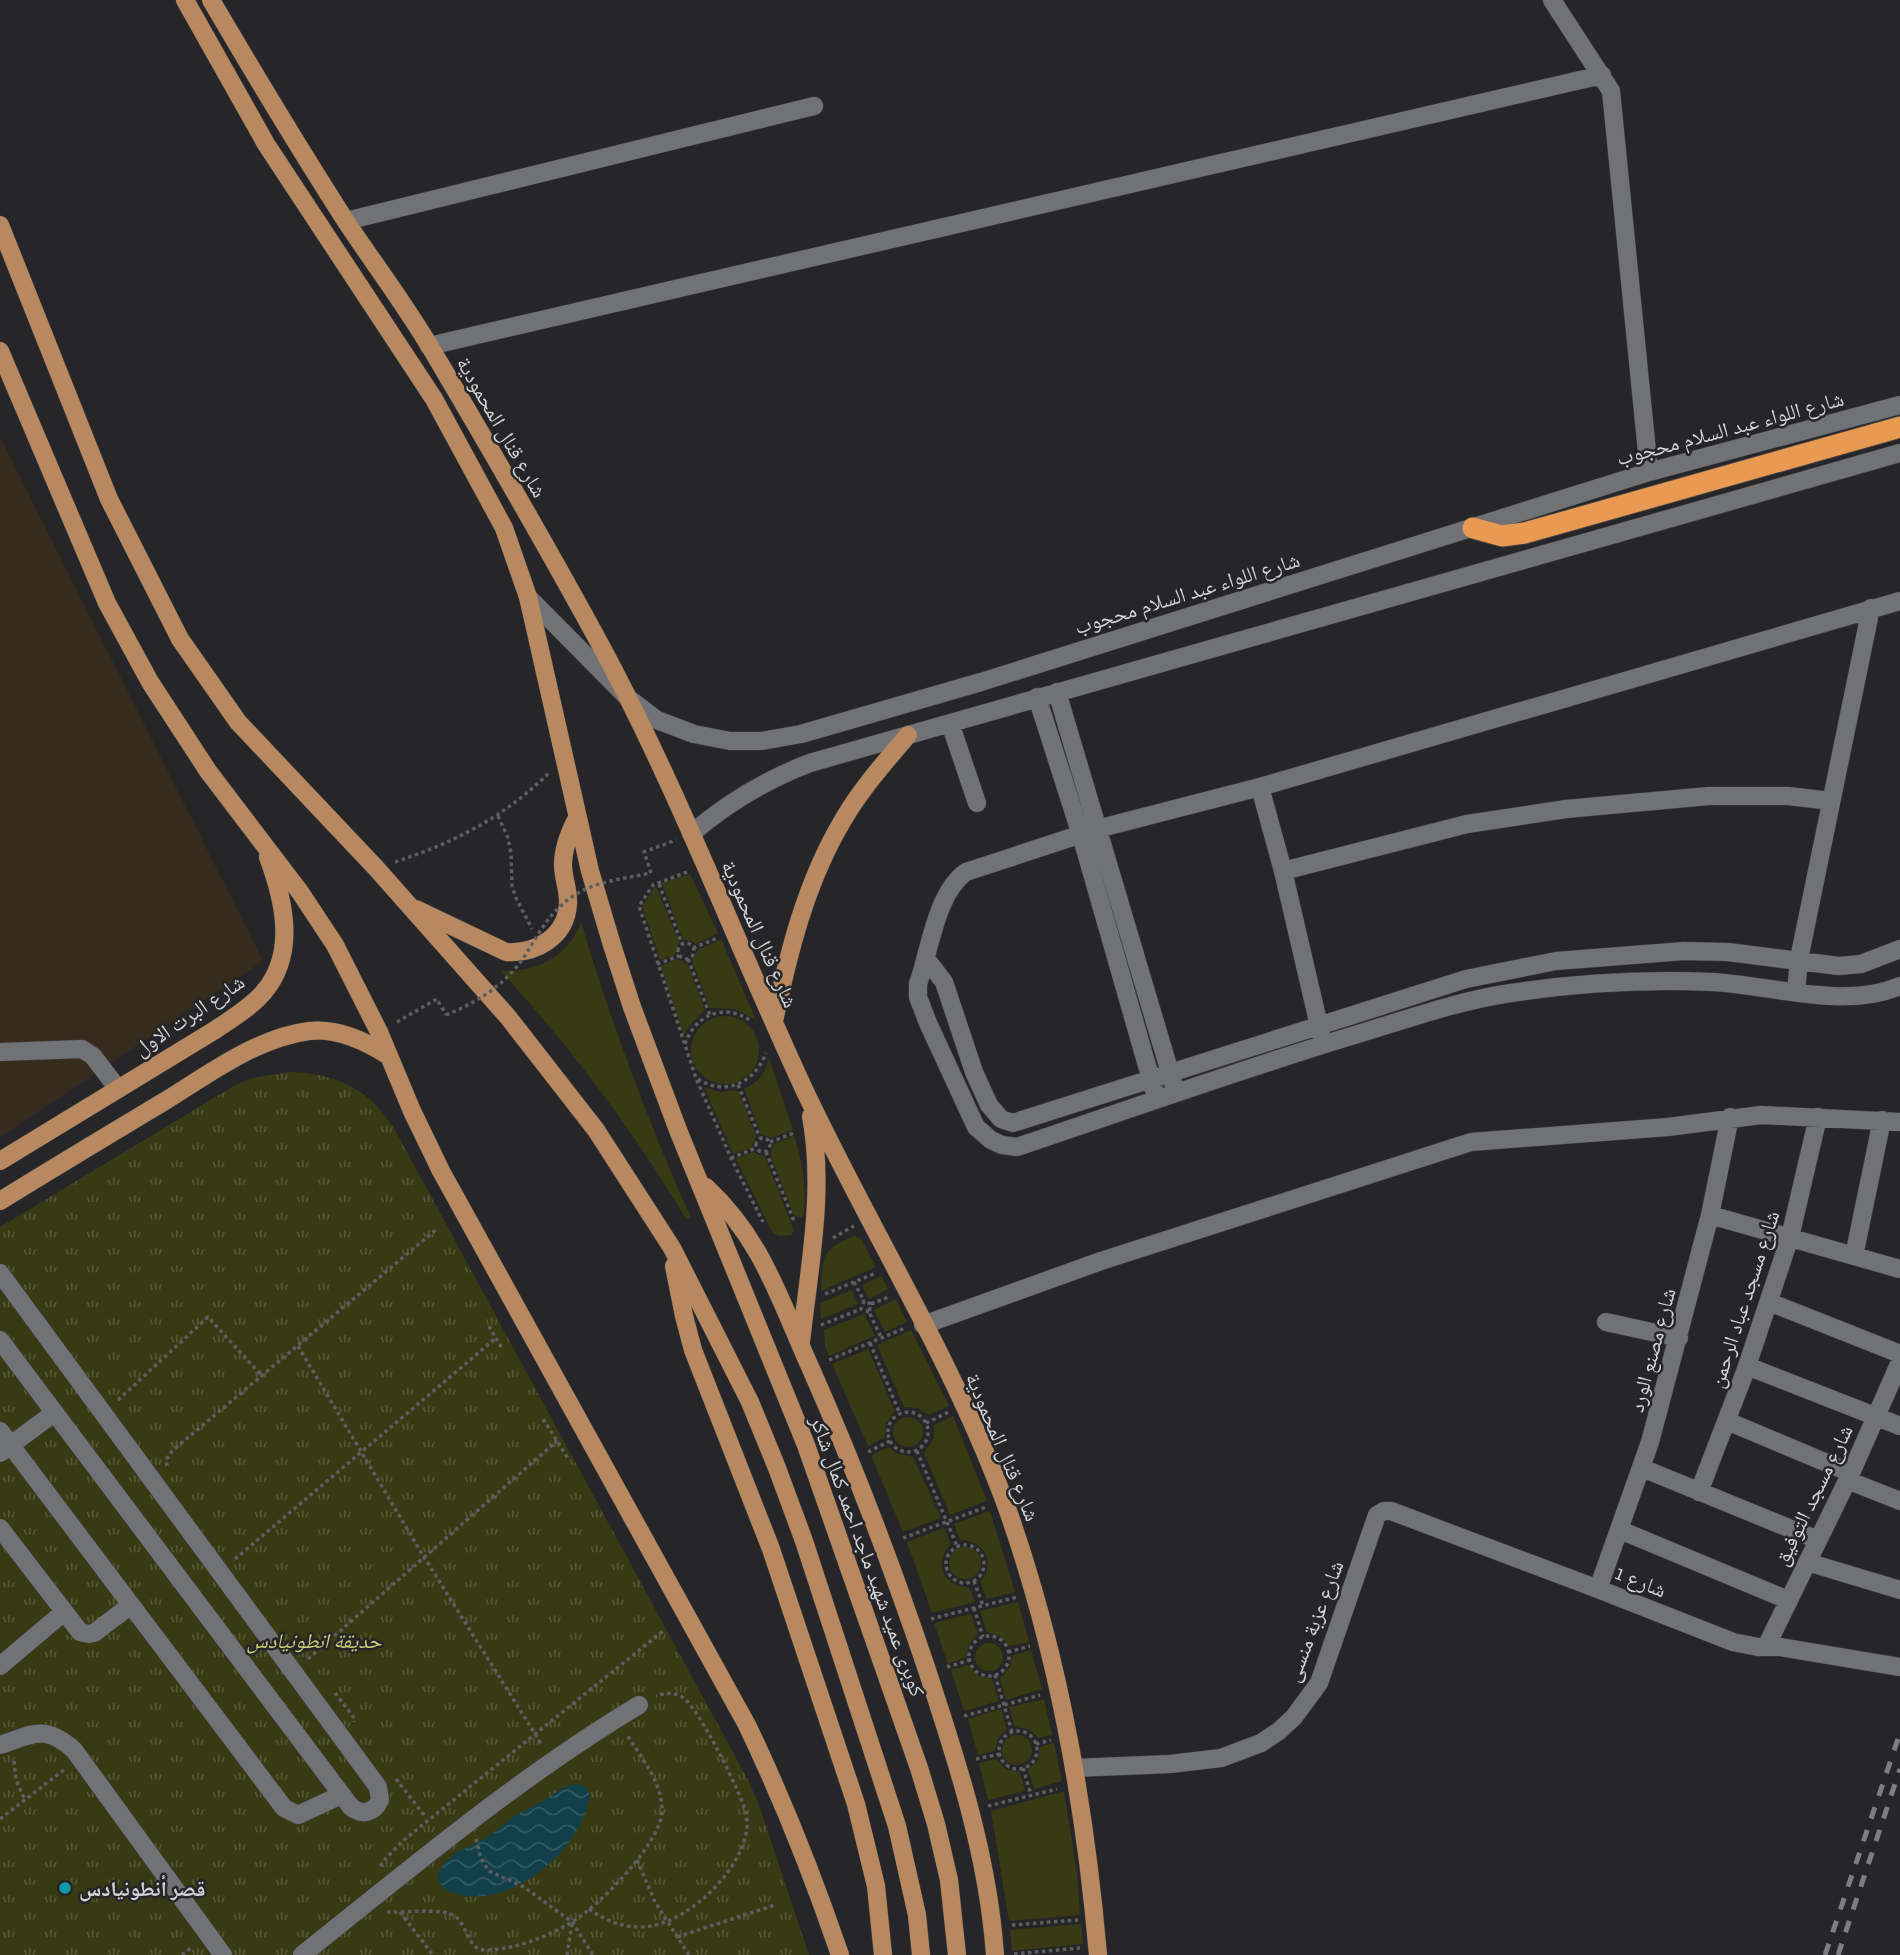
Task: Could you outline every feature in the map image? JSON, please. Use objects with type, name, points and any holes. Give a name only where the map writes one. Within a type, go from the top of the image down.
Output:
[{"type":"highway","points":[[1473,528],[1502,536],[1525,533],[1900,427]]},
{"type":"main road","points":[[185,0],[266,144],[434,399],[504,527],[528,597],[577,818],[565,848],[563,865],[568,904],[566,914],[556,934],[539,947],[528,951],[506,952],[406,904]]},
{"type":"main road","name":"شارع قنال المحمودية","points":[[211,0],[346,221],[429,346],[593,631],[628,698],[683,837],[774,1021],[804,1090],[917,1325],[975,1433],[1006,1507],[1041,1623],[1074,1768],[1085,1834],[1092,1951]]},
{"type":"main road","points":[[0,225],[108,499],[180,639],[238,722],[376,868],[508,1017],[602,1140],[672,1248],[750,1402],[777,1468],[882,1778],[908,1869],[921,1955]]},
{"type":"main road","points":[[0,351],[107,603],[150,682],[208,771],[260,837],[335,945],[379,1032],[441,1171],[747,1725],[797,1836],[840,1955]]},
{"type":"main road","points":[[774,1021],[799,919],[818,866],[844,817],[874,775],[908,735]]},
{"type":"main road","name":"كوبرى عميد شهيد ماجد احمد كمال شاكر","points":[[577,818],[590,871],[632,1007],[678,1130],[806,1445],[919,1768],[949,1881],[957,1955]]},
{"type":"main road","name":"شارع البرت الاول","points":[[0,1161],[243,1011],[264,992],[278,967],[284,942],[284,909],[260,837]]},
{"type":"main road","points":[[0,1201],[223,1065],[262,1045],[310,1031],[340,1034],[366,1041],[389,1056]]},
{"type":"main road","points":[[800,1346],[817,1201],[812,1117],[804,1090]]},
{"type":"main road","points":[[701,1183],[734,1216],[760,1255],[833,1418],[883,1547],[972,1812],[984,1869],[995,1955]]},
{"type":"main road","points":[[672,1248],[681,1305],[693,1350],[766,1538],[856,1804],[876,1886],[883,1955]]},
{"type":"street","points":[[1552,0],[1611,91],[1649,472]]},
{"type":"street","points":[[429,346],[1602,75]]},
{"type":"street","points":[[346,221],[814,106]]},
{"type":"street","name":"شارع اللواء عبد السلام محجوب","points":[[528,597],[628,698],[657,720],[694,734],[730,741],[762,741],[801,734],[981,682],[1649,472],[1900,405]]},
{"type":"street","points":[[683,837],[734,800],[784,773],[810,763],[1900,453]]},
{"type":"street","points":[[1900,601],[1260,787],[1089,832],[966,872],[957,879],[943,902],[918,984],[918,997],[943,1060],[976,1127],[991,1140],[1017,1147],[1157,1100],[1173,1084],[1319,1026],[1465,979],[1556,961],[1684,951],[1728,952],[1848,965],[1861,964],[1900,949]]},
{"type":"street","points":[[1796,992],[1799,959],[1871,608]]},
{"type":"street","points":[[1057,692],[1089,832],[1157,1100]]},
{"type":"street","points":[[1037,697],[1089,832],[1173,1084]]},
{"type":"street","points":[[950,723],[977,803]]},
{"type":"street","points":[[1260,787],[1324,1045]]},
{"type":"street","points":[[1283,871],[1467,824],[1566,809],[1710,796],[1788,796],[1831,801]]},
{"type":"street","points":[[927,960],[944,982],[974,1072],[989,1105],[1001,1119],[1013,1123],[1151,1080],[1173,1084],[1324,1045],[1451,1006],[1509,993],[1636,981],[1714,982],[1841,997],[1867,996],[1900,986]]},
{"type":"street","points":[[0,1052],[82,1049],[93,1056],[118,1089]]},
{"type":"street","points":[[917,1325],[1101,1261],[1455,1146],[1492,1140],[1668,1127],[1730,1117],[1761,1115],[1891,1121],[1854,1256]]},
{"type":"street","name":"شارع مصنع الورد","points":[[1598,1589],[1642,1468],[1679,1338],[1710,1215],[1730,1117]]},
{"type":"street","name":"شارع مسجد عباد الرحمن","points":[[1699,1492],[1747,1366],[1790,1237],[1818,1117]]},
{"type":"street","points":[[1013,1123],[1017,1147]]},
{"type":"street","points":[[1710,1215],[1900,1269]]},
{"type":"street","points":[[0,1272],[104,1414],[227,1566],[300,1666],[379,1787],[381,1795],[378,1805],[371,1812],[362,1813],[351,1807],[341,1795],[0,1340]]},
{"type":"street","points":[[1769,1302],[1900,1353]]},
{"type":"street","points":[[1606,1322],[1679,1338]]},
{"type":"street","name":"شارع مسجد التوفيق","points":[[1766,1647],[1849,1476],[1900,1362]]},
{"type":"street","points":[[1747,1366],[1900,1426]]},
{"type":"street","points":[[54,1413],[4,1443],[288,1812],[298,1815],[305,1813],[341,1795]]},
{"type":"street","points":[[1727,1421],[1900,1501]]},
{"type":"street","points":[[1642,1468],[1818,1540]]},
{"type":"street","name":"شارع 1","points":[[1377,1516],[1384,1511],[1391,1511],[1733,1642],[1898,1667]]},
{"type":"street","name":"شارع عزبة منسى","points":[[1074,1768],[1170,1764],[1222,1758],[1261,1743],[1279,1731],[1308,1701],[1318,1683],[1377,1516]]},
{"type":"street","points":[[0,1528],[80,1632],[89,1634],[131,1605]]},
{"type":"street","points":[[1620,1530],[1788,1600]]},
{"type":"street","points":[[1807,1562],[1900,1590]]},
{"type":"street","points":[[0,1666],[64,1612]]},
{"type":"street","points":[[302,1955],[482,1812],[552,1761],[639,1705]]},
{"type":"street","points":[[7,1751],[22,1736],[40,1733],[53,1735],[64,1741],[223,1955]]},
{"type":"path","points":[[376,868],[439,847],[498,816],[533,789],[564,758]]},
{"type":"path","points":[[498,816],[509,838],[512,886],[536,937]]},
{"type":"path","points":[[379,1032],[438,999],[446,1015],[483,998],[513,971],[547,919],[562,904],[579,892],[599,884],[650,873],[644,852],[683,837],[681,850]]},
{"type":"path","points":[[691,871],[653,885],[639,906],[696,1078],[731,1158],[768,1232]]},
{"type":"path","points":[[659,883],[682,944]]},
{"type":"path","points":[[694,948],[722,936]]},
{"type":"path","points":[[682,944],[694,948]]},
{"type":"path","points":[[679,956],[679,947],[682,944]]},
{"type":"path","points":[[688,959],[693,955],[694,948]]},
{"type":"path","points":[[657,964],[679,956],[688,959]]},
{"type":"path","points":[[688,959],[710,1015]]},
{"type":"path","points":[[685,1045],[694,1027],[710,1015],[729,1012],[739,1014],[755,1025]]},
{"type":"path","points":[[696,1078],[712,1086],[738,1085],[755,1073],[768,1045],[772,1058]]},
{"type":"path","points":[[738,1085],[760,1138]]},
{"type":"path","points":[[770,1142],[797,1132]]},
{"type":"path","points":[[760,1138],[766,1138],[770,1142],[771,1146],[766,1152]]},
{"type":"path","points":[[756,1148],[755,1144],[760,1138]]},
{"type":"path","points":[[731,1158],[756,1148]]},
{"type":"path","points":[[756,1148],[762,1153],[766,1152]]},
{"type":"path","points":[[766,1152],[796,1226]]},
{"type":"path","points":[[169,1473],[166,1460],[173,1451],[438,1228]]},
{"type":"path","points":[[818,1298],[881,1270]]},
{"type":"path","points":[[855,1282],[864,1301],[872,1304],[894,1295]]},
{"type":"path","points":[[819,1326],[861,1309],[864,1301]]},
{"type":"path","points":[[872,1304],[869,1311],[882,1338]]},
{"type":"path","points":[[861,1309],[869,1311]]},
{"type":"path","points":[[104,1414],[208,1317],[262,1376]]},
{"type":"path","points":[[828,1361],[917,1325]]},
{"type":"path","points":[[489,1326],[501,1347]]},
{"type":"path","points":[[227,1566],[496,1338]]},
{"type":"path","points":[[870,1343],[900,1414]]},
{"type":"path","points":[[298,1346],[424,1557],[552,1761]]},
{"type":"path","points":[[926,1423],[954,1409]]},
{"type":"path","points":[[912,1413],[926,1423],[926,1441],[917,1450],[899,1450],[890,1441],[889,1429],[900,1414],[912,1413]]},
{"type":"path","points":[[543,1419],[569,1460]]},
{"type":"path","points":[[300,1666],[557,1441]]},
{"type":"path","points":[[867,1452],[890,1441]]},
{"type":"path","points":[[917,1450],[957,1546]]},
{"type":"path","points":[[903,1538],[991,1505]]},
{"type":"path","points":[[970,1545],[981,1552],[984,1565],[979,1577],[974,1581],[960,1583],[954,1580],[946,1569],[947,1555],[957,1546],[970,1545]]},
{"type":"path","points":[[227,1551],[227,1566]]},
{"type":"path","points":[[974,1581],[983,1606]]},
{"type":"path","points":[[931,1619],[1019,1597],[1016,1585]]},
{"type":"path","points":[[974,1608],[983,1637]]},
{"type":"path","points":[[373,1898],[378,1871],[392,1850],[663,1631]]},
{"type":"path","points":[[983,1637],[996,1637],[1009,1652],[1006,1666],[995,1675],[982,1675],[972,1666],[970,1660],[974,1644],[983,1637]]},
{"type":"path","points":[[1009,1652],[1033,1646]]},
{"type":"path","points":[[300,1651],[300,1666]]},
{"type":"path","points":[[947,1667],[970,1660]]},
{"type":"path","points":[[300,1666],[313,1668]]},
{"type":"path","points":[[995,1675],[1012,1732]]},
{"type":"path","points":[[333,1694],[335,1692],[349,1710],[361,1731]]},
{"type":"path","points":[[589,1909],[609,1921],[631,1927],[666,1922],[686,1912],[713,1889],[739,1855],[747,1831],[746,1812],[731,1776],[690,1703],[678,1695],[663,1694],[639,1705]]},
{"type":"path","points":[[964,1716],[1045,1694]]},
{"type":"path","points":[[433,1955],[400,1912],[442,1912],[454,1915],[474,1946],[482,1950],[529,1942],[572,1922],[589,1909],[637,1860],[657,1832],[661,1821],[661,1798],[648,1768],[617,1719]]},
{"type":"path","points":[[1012,1732],[1027,1733],[1036,1744],[1035,1759],[1023,1768],[1009,1766],[1000,1754],[1002,1741],[1012,1732]]},
{"type":"path","points":[[1036,1744],[1056,1739]]},
{"type":"path","points":[[7,1751],[25,1800]]},
{"type":"path","points":[[976,1759],[1000,1754]]},
{"type":"path","points":[[0,1819],[79,1758]]},
{"type":"path","points":[[1023,1768],[1031,1795]]},
{"type":"path","points":[[393,1774],[425,1816]]},
{"type":"path","points":[[988,1807],[1066,1786]]},
{"type":"path","points":[[475,1834],[481,1859],[489,1871],[524,1887],[572,1922],[593,1955]]},
{"type":"path","points":[[637,1860],[666,1922],[689,1955]]},
{"type":"path","points":[[677,1937],[775,1905]]},
{"type":"path","points":[[1008,1926],[1083,1919]]},
{"type":"path","points":[[567,1955],[572,1922]]},
{"type":"path","points":[[1011,1954],[1092,1951]]},
{"type":"shaded area","points":[[0,437],[263,961],[0,1137]]},
{"type":"green space","points":[[690,874],[718,933],[696,944],[683,940],[662,883]]},
{"type":"green space","points":[[656,886],[679,942],[675,955],[660,960],[642,906]]},
{"type":"green space","points":[[581,922],[631,1072],[691,1218],[686,1219],[623,1122],[576,1060],[501,971],[527,969],[550,960],[568,945]]},
{"type":"green space","points":[[721,939],[756,1020],[735,1009],[710,1008],[692,961],[698,950]]},
{"type":"green space","points":[[677,959],[687,963],[705,1010],[689,1026],[684,1036],[661,966]]},
{"type":"green space","points":[[725,1016],[738,1019],[749,1026],[756,1037],[759,1050],[756,1063],[749,1074],[738,1081],[725,1084],[712,1081],[701,1074],[694,1063],[691,1050],[694,1037],[701,1026],[712,1019]]},
{"type":"green space","points":[[769,1058],[793,1130],[772,1138],[761,1134],[744,1089],[761,1076]]},
{"type":"green space","name":"حديقة انطونيادس","points":[[291,1072],[324,1076],[352,1087],[376,1105],[396,1132],[748,1780],[760,1808],[809,1955],[0,1955],[0,1227],[234,1086],[252,1078]]},
{"type":"green space","points":[[704,1087],[719,1092],[738,1090],[756,1136],[751,1148],[733,1154]]},
{"type":"green space","points":[[794,1136],[804,1184],[805,1204],[801,1218],[794,1215],[770,1155],[774,1144]]},
{"type":"green space","points":[[753,1152],[765,1157],[794,1230],[791,1235],[779,1236],[772,1232],[736,1159]]},
{"type":"green space","points":[[855,1236],[861,1239],[876,1267],[821,1291],[826,1256],[835,1245]]},
{"type":"green space","points":[[881,1276],[888,1289],[869,1299],[862,1285]]},
{"type":"green space","points":[[852,1290],[858,1304],[821,1319],[820,1303]]},
{"type":"green space","points":[[896,1299],[907,1322],[885,1332],[874,1310]]},
{"type":"green space","points":[[864,1314],[875,1336],[829,1356],[824,1330]]},
{"type":"green space","points":[[911,1330],[949,1406],[929,1415],[918,1408],[904,1407],[877,1345]]},
{"type":"green space","points":[[868,1349],[895,1411],[886,1423],[885,1437],[868,1446],[832,1364]]},
{"type":"green space","points":[[953,1416],[987,1501],[950,1515],[924,1453],[934,1438],[934,1425]]},
{"type":"green space","points":[[908,1417],[918,1422],[923,1432],[918,1442],[908,1447],[898,1442],[893,1432],[898,1422]]},
{"type":"green space","points":[[889,1447],[896,1453],[913,1457],[941,1518],[903,1532],[871,1455]]},
{"type":"green space","points":[[990,1511],[1015,1592],[987,1599],[980,1582],[987,1567],[985,1554],[976,1544],[960,1540],[954,1524]]},
{"type":"green space","points":[[944,1528],[951,1544],[943,1559],[944,1573],[953,1583],[969,1587],[975,1602],[932,1613],[907,1542]]},
{"type":"green space","points":[[965,1547],[976,1552],[981,1563],[976,1574],[965,1579],[954,1574],[949,1563],[954,1552]]},
{"type":"green space","points":[[1018,1602],[1029,1642],[1009,1646],[1000,1636],[987,1632],[980,1611]]},
{"type":"green space","points":[[971,1614],[978,1634],[969,1644],[966,1657],[948,1664],[934,1623]]},
{"type":"green space","points":[[989,1643],[999,1647],[1003,1657],[999,1667],[989,1671],[979,1667],[975,1657],[979,1647]]},
{"type":"green space","points":[[1031,1650],[1042,1689],[1006,1700],[1000,1678],[1009,1668],[1013,1655]]},
{"type":"green space","points":[[968,1665],[978,1676],[992,1679],[999,1701],[964,1711],[951,1670]]},
{"type":"green space","points":[[1044,1699],[1052,1735],[1038,1738],[1028,1729],[1015,1727],[1009,1707]]},
{"type":"green space","points":[[1001,1709],[1007,1729],[998,1738],[995,1751],[978,1755],[968,1719]]},
{"type":"green space","points":[[1017,1735],[1028,1739],[1032,1750],[1028,1761],[1017,1765],[1006,1761],[1002,1750],[1006,1739]]},
{"type":"green space","points":[[1054,1743],[1062,1781],[1034,1789],[1028,1770],[1038,1760],[1040,1747]]},
{"type":"green space","points":[[996,1759],[1006,1770],[1020,1772],[1025,1791],[988,1800],[979,1763]]},
{"type":"green space","points":[[1064,1791],[1077,1873],[1080,1915],[1009,1921],[991,1811]]},
{"type":"green space","points":[[1081,1924],[1083,1944],[1012,1951],[1010,1930]]},
{"type":"water","points":[[576,1784],[584,1786],[590,1794],[586,1811],[568,1844],[540,1871],[508,1890],[482,1896],[461,1895],[444,1888],[439,1882],[439,1874],[444,1864],[454,1855],[492,1834],[515,1816],[558,1791]]},
{"type":"railway","points":[[1825,1955],[1900,1733]]},
{"type":"railway","points":[[1838,1955],[1900,1769]]},
{"type":"place","name":"قصر أنطونيادس","points":[[65,1888]]}]
